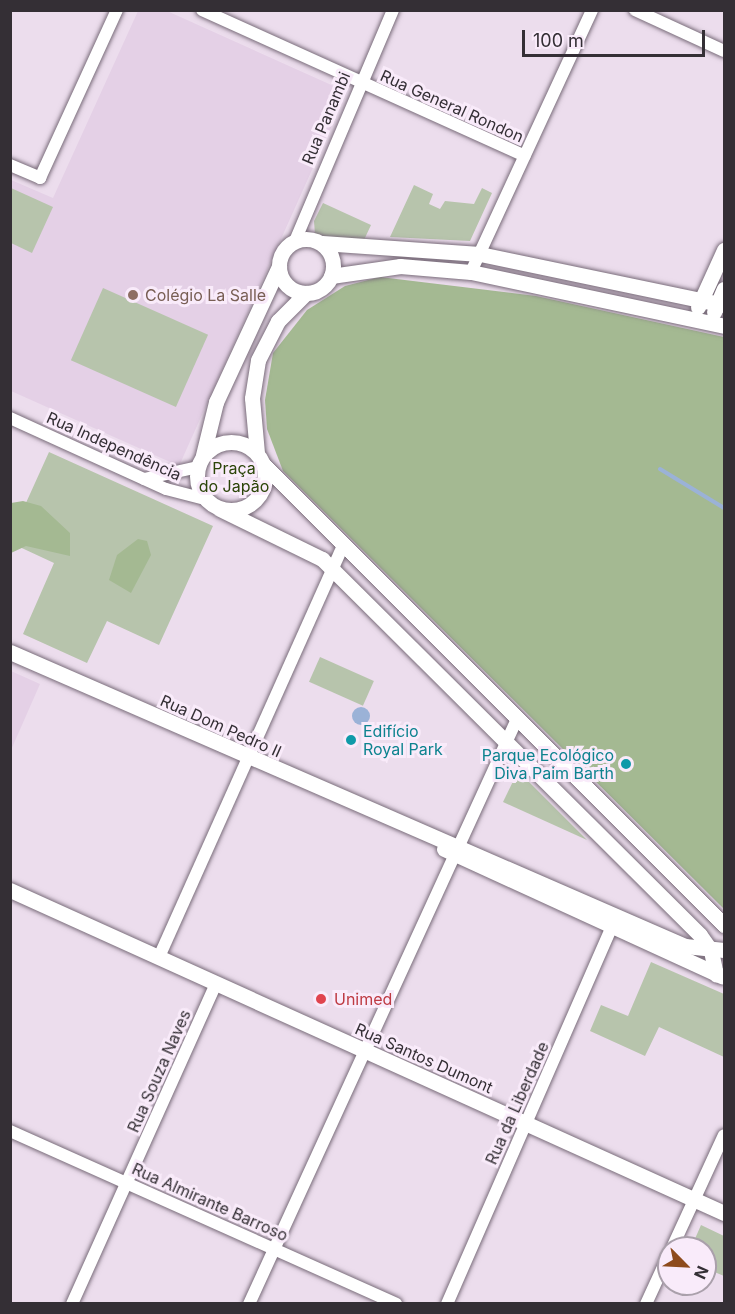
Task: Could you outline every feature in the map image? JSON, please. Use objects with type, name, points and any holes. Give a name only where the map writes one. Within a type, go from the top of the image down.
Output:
[{"type":"street","points":[[10,165],[40,178],[117,10]]},
{"type":"street","name":"Rua General Rondon","points":[[202,10],[525,156]]},
{"type":"street","name":"Rua Panambi","points":[[295,241],[360,83],[393,10]]},
{"type":"street","points":[[471,272],[592,10]]},
{"type":"street","points":[[635,10],[724,51]]},
{"type":"street","points":[[720,976],[718,951],[333,569],[302,547],[220,509],[205,499],[201,461],[216,402],[279,266],[284,250],[295,241],[480,254],[721,304]]},
{"type":"street","points":[[322,243],[331,255],[331,276]]},
{"type":"street","points":[[693,319],[724,250]]},
{"type":"street","points":[[279,266],[284,282],[306,293]]},
{"type":"street","points":[[220,509],[252,504],[266,479],[260,459],[252,404],[258,360],[278,321],[306,293],[318,290],[331,276],[400,266],[471,272],[724,326]]},
{"type":"street","points":[[709,322],[721,304],[724,289]]},
{"type":"street","name":"Rua Independência","points":[[10,418],[143,479],[205,499]]},
{"type":"street","points":[[143,479],[201,461],[228,442],[260,459],[343,546],[724,925]]},
{"type":"street","points":[[159,957],[343,546]]},
{"type":"street","name":"Rua Dom Pedro II","points":[[10,652],[614,921],[720,976]]},
{"type":"street","points":[[249,1304],[363,1050],[518,719]]},
{"type":"street","name":"Rua Santos Dumont","points":[[10,890],[724,1213]]},
{"type":"street","name":"Rua Dom Pedro II","points":[[614,921],[685,946],[718,951]]},
{"type":"street","name":"Rua da Liberdade","points":[[447,1304],[614,921]]},
{"type":"street","name":"Rua Souza Naves","points":[[72,1304],[216,983]]},
{"type":"street","name":"Rua Almirante Barroso","points":[[10,1131],[396,1304]]},
{"type":"street","points":[[678,1236],[724,1136]]},
{"type":"street","points":[[646,1304],[657,1280]]},
{"type":"shaded area","name":"Colégio La Salle","points":[[138,11],[167,11],[347,92],[179,466],[11,391],[11,180],[53,198]]},
{"type":"shaded area","points":[[11,671],[40,684],[11,750]]},
{"type":"green space","points":[[414,185],[433,194],[429,204],[440,209],[445,201],[474,204],[482,188],[492,193],[470,241],[390,237]]},
{"type":"green space","points":[[11,188],[53,207],[32,253],[11,243]]},
{"type":"green space","points":[[323,203],[371,225],[364,240],[315,235],[314,221]]},
{"type":"green space","name":"Parque Ecológico Diva Paim Barth","points":[[380,277],[536,296],[724,337],[724,909],[283,471],[267,429],[265,400],[273,353],[307,310],[345,286]]},
{"type":"green space","points":[[103,288],[208,335],[176,407],[71,360]]},
{"type":"green space","points":[[49,452],[213,526],[159,645],[107,621],[87,663],[23,634],[54,563],[11,543],[11,536]]},
{"type":"green space","points":[[23,501],[41,506],[70,533],[70,556],[26,546],[11,553],[11,503]]},
{"type":"green space","points":[[138,539],[147,541],[151,555],[131,593],[109,580],[117,555]]},
{"type":"green space","points":[[320,657],[374,681],[363,706],[309,682]]},
{"type":"green space","points":[[518,771],[587,840],[503,802]]},
{"type":"green space","points":[[651,962],[724,994],[724,1057],[659,1027],[645,1056],[590,1031],[601,1005],[628,1016]]},
{"type":"green space","points":[[701,1225],[724,1236],[724,1276],[717,1273],[717,1236],[696,1236]]},
{"type":"water","points":[[361,707],[367,710],[370,716],[367,722],[361,725],[355,722],[352,716],[355,710]]},
{"type":"waterway","points":[[660,469],[724,508]]},
{"type":"place","name":"Colégio La Salle","points":[[133,295]]},
{"type":"place","name":"Edifício Royal Park","points":[[351,740]]},
{"type":"place","name":"Parque Ecológico Diva Paim Barth","points":[[626,764]]},
{"type":"place","name":"Unimed","points":[[321,999]]},
{"type":"park label","name":"Praça do Japão","points":[[234,477]]}]
